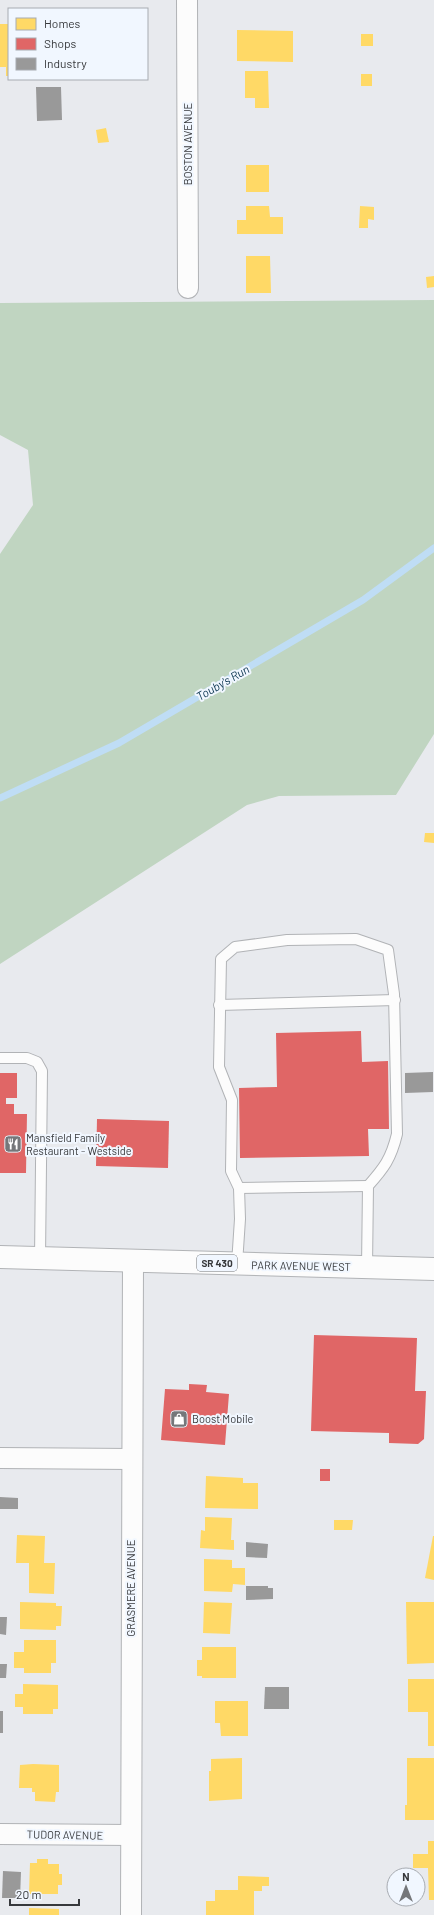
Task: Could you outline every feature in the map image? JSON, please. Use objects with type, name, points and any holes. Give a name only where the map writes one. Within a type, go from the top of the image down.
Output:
[{"type":"main road","name":"PARK AVENUE WEST","points":[[0,1257],[434,1269]]},
{"type":"street","name":"BOSTON AVENUE","points":[[187,0],[188,288]]},
{"type":"street","name":"GRASMERE AVENUE","points":[[132,1915],[131,1459],[133,1261]]},
{"type":"street","points":[[0,1458],[131,1459]]},
{"type":"street","name":"TUDOR AVENUE","points":[[0,1834],[131,1836]]},
{"type":"lane","points":[[237,1264],[240,1219],[239,1188],[231,1171],[232,1100],[220,1067],[221,959],[235,947],[287,940],[356,939],[388,950],[394,1000],[397,1134],[394,1149],[385,1167],[368,1186],[367,1267]]},
{"type":"lane","points":[[220,1005],[394,1000]]},
{"type":"lane","points":[[0,1058],[27,1058],[36,1062],[42,1071],[40,1258]]},
{"type":"lane","points":[[239,1188],[368,1186]]},
{"type":"green space","points":[[434,300],[434,734],[396,795],[279,796],[247,805],[0,964],[0,554],[33,505],[28,450],[0,435],[0,303]]},
{"type":"building: Homes","points":[[0,24],[8,24],[8,76],[6,76],[6,67],[0,67]]},
{"type":"building: Homes","points":[[237,30],[293,31],[293,62],[237,61]]},
{"type":"building: Homes","points":[[361,34],[373,34],[373,46],[361,46]]},
{"type":"building: Homes","points":[[245,71],[268,71],[269,108],[255,108],[255,98],[245,98]]},
{"type":"building: Homes","points":[[361,74],[372,74],[372,86],[361,86]]},
{"type":"building: Homes","points":[[106,128],[109,142],[98,143],[96,130]]},
{"type":"building: Homes","points":[[246,165],[269,165],[269,192],[246,192]]},
{"type":"building: Homes","points":[[246,206],[269,206],[270,217],[283,217],[283,234],[237,234],[237,220],[246,220]]},
{"type":"building: Homes","points":[[360,206],[374,207],[374,220],[368,219],[368,228],[359,228]]},
{"type":"building: Homes","points":[[246,256],[270,256],[271,293],[246,293]]},
{"type":"building: Homes","points":[[434,276],[434,287],[427,288],[426,277]]},
{"type":"building: Homes","points":[[425,833],[434,833],[434,843],[424,842]]},
{"type":"building: Homes","points":[[206,1476],[243,1478],[243,1483],[258,1483],[258,1509],[205,1508]]},
{"type":"building: Homes","points":[[205,1517],[232,1518],[231,1540],[234,1540],[234,1550],[200,1548],[201,1530],[205,1531]]},
{"type":"building: Homes","points":[[334,1520],[353,1520],[352,1530],[334,1530]]},
{"type":"building: Homes","points":[[17,1535],[45,1536],[44,1563],[55,1563],[54,1594],[29,1593],[29,1563],[16,1563]]},
{"type":"building: Homes","points":[[434,1536],[434,1580],[425,1578]]},
{"type":"building: Homes","points":[[204,1559],[232,1560],[232,1568],[245,1568],[245,1585],[233,1584],[232,1592],[204,1591]]},
{"type":"building: Homes","points":[[20,1602],[56,1603],[56,1606],[62,1606],[61,1626],[56,1626],[56,1630],[20,1629]]},
{"type":"building: Homes","points":[[204,1602],[232,1603],[230,1634],[203,1633]]},
{"type":"building: Homes","points":[[406,1602],[434,1602],[434,1663],[407,1664]]},
{"type":"building: Homes","points":[[24,1640],[56,1640],[56,1663],[51,1663],[51,1673],[24,1673],[24,1668],[14,1668],[14,1652],[24,1652]]},
{"type":"building: Homes","points":[[202,1647],[236,1647],[236,1678],[202,1678],[202,1676],[197,1676],[197,1660],[202,1660]]},
{"type":"building: Homes","points":[[408,1679],[434,1679],[434,1746],[428,1746],[428,1712],[408,1712]]},
{"type":"building: Homes","points":[[23,1684],[58,1685],[58,1709],[53,1709],[53,1714],[23,1714],[23,1707],[15,1707],[15,1694],[23,1694]]},
{"type":"building: Homes","points":[[215,1701],[248,1701],[248,1736],[221,1736],[220,1723],[215,1723]]},
{"type":"building: Homes","points":[[242,1758],[242,1799],[209,1801],[209,1771],[211,1771],[211,1759]]},
{"type":"building: Homes","points":[[407,1758],[434,1758],[434,1820],[405,1820],[405,1805],[407,1805]]},
{"type":"building: Homes","points":[[20,1765],[59,1765],[59,1792],[56,1792],[55,1802],[35,1801],[35,1792],[32,1792],[32,1788],[19,1788]]},
{"type":"building: Homes","points":[[428,1841],[434,1841],[434,1900],[429,1900],[428,1868],[413,1867],[413,1854],[428,1854]]},
{"type":"building: Homes","points":[[37,1859],[48,1859],[48,1864],[59,1864],[59,1874],[62,1874],[62,1885],[58,1885],[58,1894],[29,1894],[30,1863],[37,1863]]},
{"type":"building: Homes","points":[[238,1876],[269,1877],[269,1886],[262,1886],[262,1891],[254,1891],[254,1915],[206,1915],[206,1901],[215,1901],[215,1890],[238,1890]]},
{"type":"building: Homes","points":[[29,1908],[59,1909],[59,1915],[29,1915]]},
{"type":"building: Shops","points":[[361,1031],[362,1062],[388,1061],[389,1129],[368,1129],[369,1156],[240,1158],[239,1088],[277,1087],[276,1033]]},
{"type":"building: Shops","name":"Mansfield Family Restaurant - Westside","points":[[0,1073],[17,1073],[17,1098],[6,1098],[6,1104],[14,1104],[14,1114],[27,1114],[26,1173],[0,1173]]},
{"type":"building: Shops","points":[[97,1119],[169,1121],[168,1168],[96,1166]]},
{"type":"building: Shops","points":[[314,1335],[417,1338],[415,1391],[426,1391],[424,1439],[418,1444],[389,1443],[389,1433],[311,1431]]},
{"type":"building: Shops","points":[[189,1384],[207,1385],[206,1392],[229,1394],[225,1445],[161,1440],[165,1389],[189,1390]]},
{"type":"building: Shops","points":[[320,1469],[330,1469],[330,1481],[320,1481]]},
{"type":"building: Industry","points":[[36,87],[61,87],[62,120],[37,121]]},
{"type":"building: Industry","points":[[433,1072],[433,1092],[405,1093],[405,1073]]},
{"type":"building: Industry","points":[[0,1497],[18,1498],[18,1509],[0,1509]]},
{"type":"building: Industry","points":[[246,1542],[268,1544],[267,1558],[246,1557]]},
{"type":"building: Industry","points":[[246,1586],[268,1586],[268,1588],[273,1588],[273,1599],[246,1600]]},
{"type":"building: Industry","points":[[0,1617],[7,1617],[6,1635],[0,1634]]},
{"type":"building: Industry","points":[[0,1664],[7,1664],[6,1678],[0,1678]]},
{"type":"building: Industry","points":[[265,1687],[289,1687],[289,1709],[264,1709]]},
{"type":"building: Industry","points":[[0,1711],[3,1711],[3,1733],[0,1733]]},
{"type":"building: Industry","points":[[3,1871],[21,1872],[20,1898],[2,1898]]},
{"type":"waterway","name":"Touby's Run","points":[[0,798],[119,743],[363,600],[434,548]]},
{"type":"place","name":"Mansfield Family Restaurant - Westside","points":[[13,1144]]},
{"type":"place","name":"Boost Mobile","points":[[179,1419]]}]
